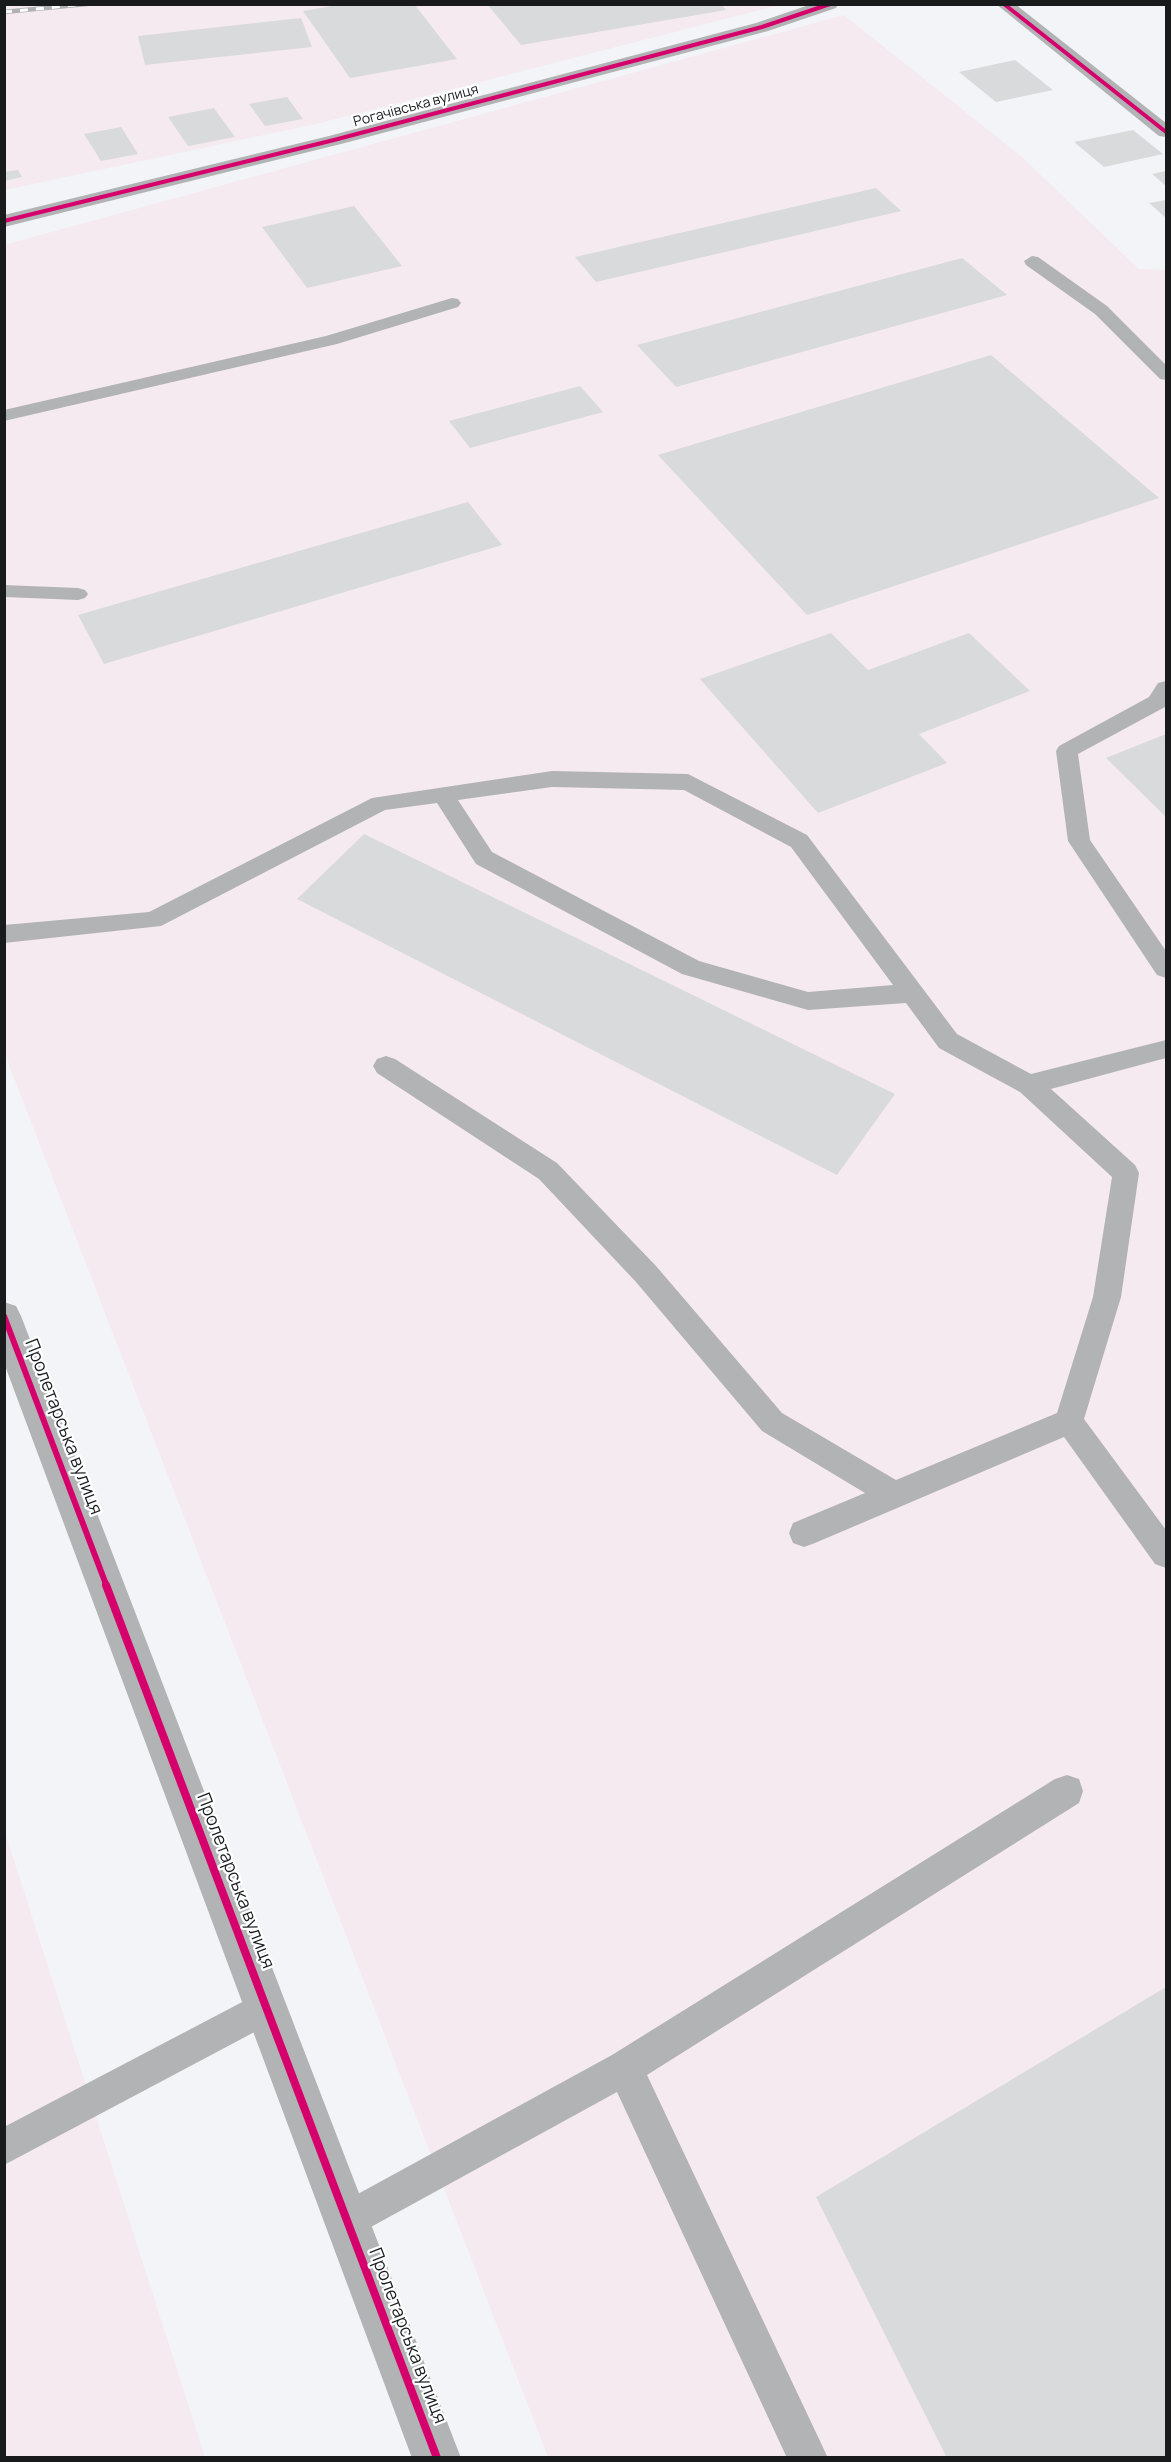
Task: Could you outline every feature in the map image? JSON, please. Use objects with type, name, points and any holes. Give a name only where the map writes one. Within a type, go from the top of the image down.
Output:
[{"type":"street","name":"Рогачівська вулиця","points":[[4,221],[357,134],[762,27],[830,4]]},
{"type":"street","points":[[1004,4],[1167,132]]},
{"type":"street","name":"Пролетарська вулиця","points":[[4,1316],[438,2457]]},
{"type":"lane","points":[[1032,261],[1101,310],[1167,375]]},
{"type":"lane","points":[[4,416],[331,340],[452,303]]},
{"type":"lane","points":[[4,591],[78,594]]},
{"type":"lane","points":[[1167,688],[1157,702],[1067,751],[1079,841],[1167,969]]},
{"type":"lane","points":[[4,934],[153,920],[380,803],[552,779],[688,782],[799,841],[948,1041],[1029,1085],[1126,1173],[1107,1297],[1070,1421]]},
{"type":"lane","points":[[443,794],[484,858],[691,968],[808,1001],[913,993]]},
{"type":"lane","points":[[1029,1085],[1167,1049]]},
{"type":"lane","points":[[386,1066],[548,1171],[646,1274],[772,1422],[894,1495]]},
{"type":"lane","points":[[804,1533],[1070,1421]]},
{"type":"lane","points":[[1070,1421],[1167,1554]]},
{"type":"lane","points":[[347,2220],[625,2068],[1067,1791]]},
{"type":"lane","points":[[4,2147],[267,2007]]},
{"type":"lane","points":[[625,2068],[808,2457]]},
{"type":"shaded area","points":[[4,5],[780,5],[316,124],[5,190]]},
{"type":"shaded area","points":[[844,15],[1022,157],[1139,269],[1166,270],[1166,2457],[548,2457],[9,1065],[5,1048],[4,245]]},
{"type":"shaded area","points":[[4,1829],[91,2101],[205,2457],[5,2457]]},
{"type":"building","points":[[343,4],[414,4],[457,59],[350,78],[303,11]]},
{"type":"building","points":[[487,4],[721,4],[726,10],[521,45]]},
{"type":"building","points":[[301,18],[312,47],[145,65],[138,36]]},
{"type":"building","points":[[1015,60],[1053,90],[996,102],[959,72]]},
{"type":"building","points":[[287,97],[303,119],[265,126],[249,104]]},
{"type":"building","points":[[214,108],[235,137],[188,146],[168,117]]},
{"type":"building","points":[[121,127],[138,154],[101,161],[84,134]]},
{"type":"building","points":[[1133,130],[1163,154],[1104,167],[1074,142]]},
{"type":"building","points":[[18,170],[22,177],[4,181],[4,172]]},
{"type":"building","points":[[1166,171],[1166,186],[1152,174]]},
{"type":"building","points":[[876,188],[901,211],[596,282],[575,257]]},
{"type":"building","points":[[1166,200],[1166,218],[1149,203]]},
{"type":"building","points":[[354,206],[402,266],[307,288],[262,227]]},
{"type":"building","points":[[962,258],[1007,295],[676,387],[637,345]]},
{"type":"building","points":[[991,355],[1159,498],[807,615],[658,455]]},
{"type":"building","points":[[580,386],[603,412],[470,448],[449,421]]},
{"type":"building","points":[[468,502],[502,545],[104,664],[78,615]]},
{"type":"building","points":[[831,633],[868,670],[969,633],[1030,691],[919,734],[947,763],[818,813],[700,679]]},
{"type":"building","points":[[1166,734],[1166,817],[1106,758]]},
{"type":"building","points":[[364,834],[895,1094],[837,1175],[297,899]]},
{"type":"building","points":[[1166,1987],[1166,2458],[947,2458],[816,2197]]},
{"type":"railway","points":[[4,12],[87,4]]},
{"type":"cycle path","points":[[4,221],[334,140],[762,27],[830,4]]},
{"type":"cycle path","points":[[1004,4],[1166,132]]},
{"type":"cycle path","points":[[4,1316],[437,2458]]}]
